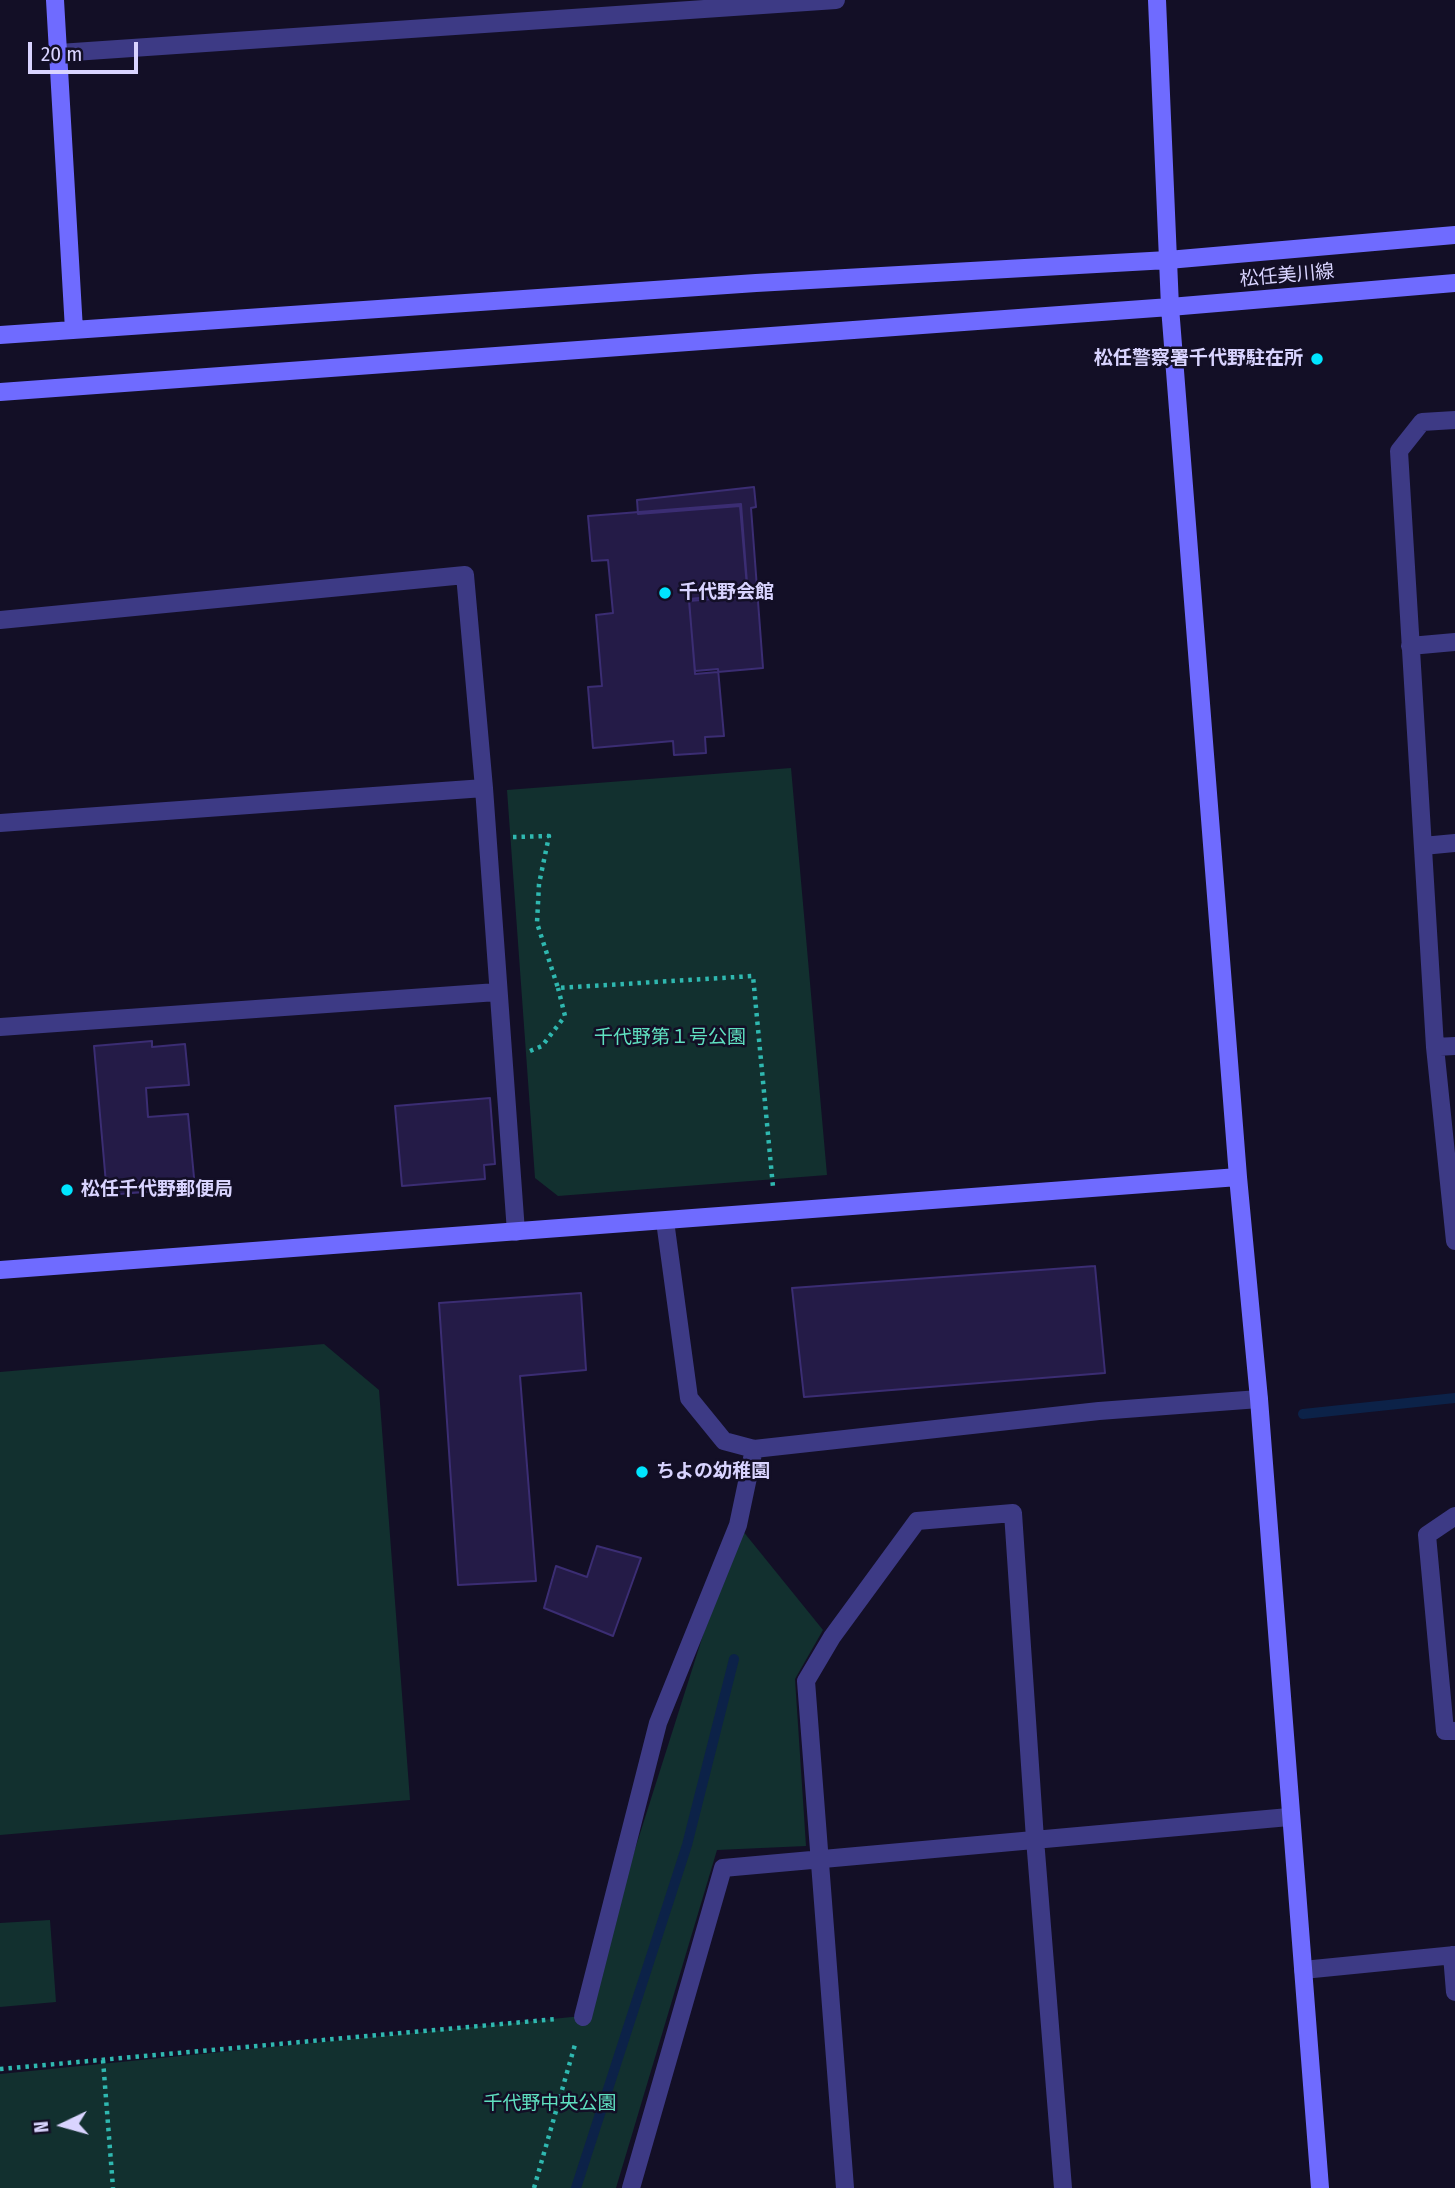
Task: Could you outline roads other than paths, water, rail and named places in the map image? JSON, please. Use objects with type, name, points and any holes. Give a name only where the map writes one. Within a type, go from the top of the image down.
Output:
[{"type":"street","points":[[55,0],[74,330]]},
{"type":"street","points":[[59,53],[835,0]]},
{"type":"street","points":[[1157,0],[1170,307],[1320,2188]]},
{"type":"street","name":"松任美川線","points":[[0,335],[742,284],[1168,260],[1455,234]]},
{"type":"street","name":"松任美川線","points":[[0,392],[1170,307],[1455,283]]},
{"type":"street","points":[[1455,420],[1422,422],[1399,451],[1435,1047],[1455,1241]]},
{"type":"street","points":[[0,620],[465,575],[488,838],[516,1232]]},
{"type":"street","points":[[1410,646],[1455,642]]},
{"type":"street","points":[[0,823],[484,788]]},
{"type":"street","points":[[1423,846],[1455,844]]},
{"type":"street","points":[[0,1027],[497,992]]},
{"type":"street","points":[[1435,1047],[1455,1046]]},
{"type":"street","points":[[0,1270],[1238,1177]]},
{"type":"street","points":[[665,1221],[689,1398],[724,1441],[754,1450],[1099,1411],[1259,1399]]},
{"type":"street","points":[[583,2017],[658,1723],[737,1525],[754,1450]]},
{"type":"street","points":[[845,2188],[806,1682],[832,1637],[917,1521],[1013,1513],[1035,1839],[1063,2188]]},
{"type":"street","points":[[1455,1516],[1427,1535],[1445,1731],[1455,1731]]},
{"type":"street","points":[[631,2188],[723,1868],[1289,1817]]},
{"type":"street","points":[[1303,1969],[1454,1955],[1455,1992]]},
{"type":"waterway","points":[[1303,1414],[1455,1398]]},
{"type":"waterway","points":[[576,2188],[687,1845],[734,1659]]},
{"type":"place","name":"松任警察署千代野駐在所","points":[[1317,359]]},
{"type":"place","name":"千代野会館","points":[[665,593]]},
{"type":"place","name":"松任千代野郵便局","points":[[67,1190]]},
{"type":"place","name":"ちよの幼稚園","points":[[642,1472]]},
{"type":"park label","name":"千代野第１号公園","points":[[670,1038]]},
{"type":"park label","name":"千代野中央公園","points":[[550,2104]]}]
